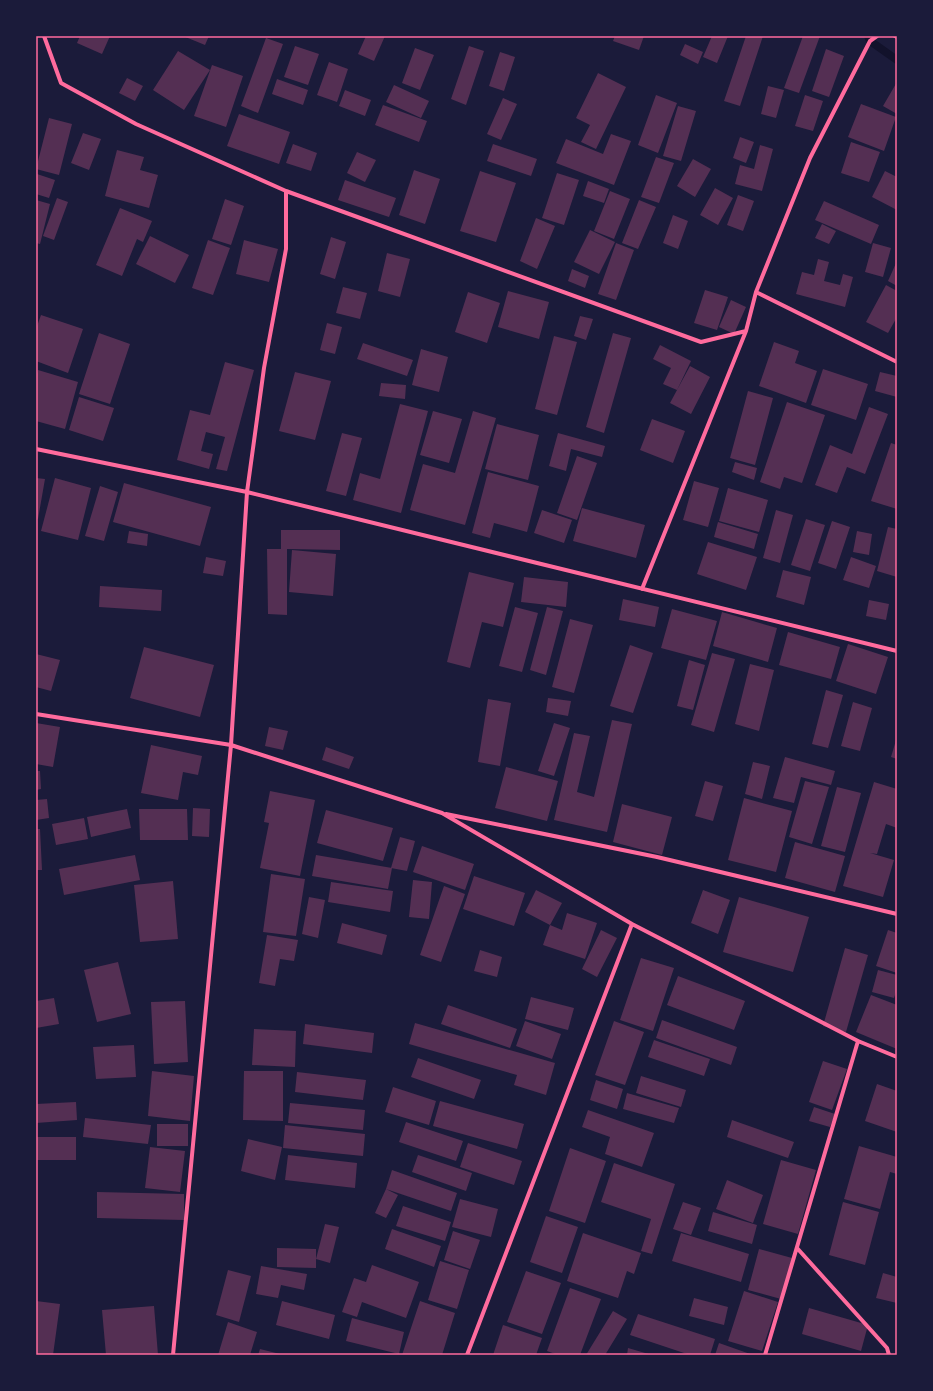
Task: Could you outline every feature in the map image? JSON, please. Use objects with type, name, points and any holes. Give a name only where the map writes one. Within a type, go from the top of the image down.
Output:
[{"type":"street","points":[[44,36],[61,83],[136,124],[286,191],[701,342],[746,331]]},
{"type":"street","points":[[642,589],[746,331],[756,292],[810,158],[870,41],[877,36]]},
{"type":"street","points":[[173,1355],[231,745],[247,492],[264,368],[286,249],[286,191]]},
{"type":"street","points":[[756,292],[897,362]]},
{"type":"street","points":[[36,449],[247,492],[897,651]]},
{"type":"street","points":[[36,714],[231,745],[442,813],[657,857],[897,914]]},
{"type":"street","points":[[442,813],[632,924],[858,1040],[897,1057]]},
{"type":"street","points":[[467,1355],[632,924]]},
{"type":"street","points":[[766,1355],[858,1040]]},
{"type":"street","points":[[797,1248],[887,1348],[889,1355]]},
{"type":"building","points":[[80,36],[110,36],[102,54],[77,43]]},
{"type":"building","points":[[183,36],[209,36],[205,45]]},
{"type":"building","points":[[366,36],[385,36],[374,61],[358,54]]},
{"type":"building","points":[[615,36],[644,36],[639,50],[613,41]]},
{"type":"building","points":[[712,36],[728,36],[717,63],[703,57]]},
{"type":"building","points":[[746,36],[763,36],[740,106],[724,101]]},
{"type":"building","points":[[803,36],[820,36],[799,93],[784,88]]},
{"type":"building","points":[[266,38],[283,44],[258,113],[241,106]]},
{"type":"building","points":[[685,44],[703,52],[698,64],[680,55]]},
{"type":"building","points":[[295,46],[319,54],[308,85],[284,77]]},
{"type":"building","points":[[469,46],[484,51],[466,105],[451,99]]},
{"type":"building","points":[[415,48],[434,55],[420,90],[402,83]]},
{"type":"building","points":[[826,49],[844,56],[829,97],[812,91]]},
{"type":"building","points":[[178,51],[210,70],[184,110],[153,90]]},
{"type":"building","points":[[500,52],[515,57],[504,91],[489,86]]},
{"type":"building","points":[[329,62],[348,69],[337,102],[317,95]]},
{"type":"building","points":[[212,65],[243,76],[226,127],[194,116]]},
{"type":"building","points":[[598,73],[626,87],[596,149],[581,142],[590,125],[576,118]]},
{"type":"building","points":[[127,78],[143,86],[135,101],[119,93]]},
{"type":"building","points":[[277,79],[308,90],[303,105],[272,94]]},
{"type":"building","points":[[897,82],[897,114],[883,106]]},
{"type":"building","points":[[394,85],[429,101],[421,118],[386,102]]},
{"type":"building","points":[[768,86],[784,90],[776,118],[761,114]]},
{"type":"building","points":[[345,90],[371,100],[365,116],[339,106]]},
{"type":"building","points":[[656,95],[677,103],[658,153],[638,145]]},
{"type":"building","points":[[805,95],[823,101],[813,131],[795,126]]},
{"type":"building","points":[[503,98],[517,104],[501,140],[487,134]]},
{"type":"building","points":[[861,104],[896,117],[884,151],[848,137]]},
{"type":"building","points":[[383,105],[427,121],[419,142],[375,125]]},
{"type":"building","points":[[678,106],[696,111],[681,161],[663,156]]},
{"type":"building","points":[[239,114],[290,132],[279,164],[227,146]]},
{"type":"building","points":[[49,118],[72,124],[59,175],[36,169]]},
{"type":"building","points":[[83,133],[101,139],[89,170],[71,163]]},
{"type":"building","points":[[611,134],[631,141],[614,185],[556,163],[566,139],[603,154]]},
{"type":"building","points":[[740,137],[754,142],[746,163],[733,158]]},
{"type":"building","points":[[851,142],[880,152],[869,182],[841,173]]},
{"type":"building","points":[[293,144],[317,153],[311,171],[286,163]]},
{"type":"building","points":[[493,144],[537,159],[531,176],[487,161]]},
{"type":"building","points":[[760,145],[773,149],[762,191],[735,184],[740,165],[754,169]]},
{"type":"building","points":[[117,150],[144,157],[140,170],[158,175],[149,208],[105,196]]},
{"type":"building","points":[[357,152],[376,160],[365,182],[347,173]]},
{"type":"building","points":[[656,157],[674,163],[659,203],[641,197]]},
{"type":"building","points":[[693,159],[711,169],[695,197],[677,186]]},
{"type":"building","points":[[414,170],[440,179],[425,224],[399,215]]},
{"type":"building","points":[[480,171],[516,183],[496,242],[460,231]]},
{"type":"building","points":[[885,171],[897,177],[897,210],[872,197]]},
{"type":"building","points":[[557,173],[579,180],[564,225],[542,218]]},
{"type":"building","points":[[37,174],[55,180],[49,198],[36,194]]},
{"type":"building","points":[[345,180],[396,198],[389,217],[338,200]]},
{"type":"building","points":[[588,181],[609,189],[604,203],[583,196]]},
{"type":"building","points":[[715,188],[733,198],[718,225],[700,215]]},
{"type":"building","points":[[610,191],[630,199],[614,239],[594,231]]},
{"type":"building","points":[[738,195],[754,201],[743,231],[727,225]]},
{"type":"building","points":[[57,198],[68,202],[54,240],[43,236]]},
{"type":"building","points":[[225,199],[244,206],[231,245],[212,239]]},
{"type":"building","points":[[36,200],[50,204],[40,244],[36,243]]},
{"type":"building","points":[[639,200],[656,207],[638,249],[622,243]]},
{"type":"building","points":[[824,201],[879,225],[871,244],[815,220]]},
{"type":"building","points":[[120,208],[152,221],[143,242],[137,239],[122,276],[96,265]]},
{"type":"building","points":[[673,215],[688,221],[678,249],[663,243]]},
{"type":"building","points":[[536,218],[555,226],[537,269],[520,261]]},
{"type":"building","points":[[822,224],[836,231],[829,244],[815,238]]},
{"type":"building","points":[[590,230],[615,242],[599,274],[574,262]]},
{"type":"building","points":[[150,236],[189,255],[175,283],[136,264]]},
{"type":"building","points":[[331,237],[346,242],[335,279],[320,274]]},
{"type":"building","points":[[208,240],[230,248],[213,295],[192,288]]},
{"type":"building","points":[[244,240],[278,249],[269,282],[236,274]]},
{"type":"building","points":[[616,243],[634,250],[616,300],[598,294]]},
{"type":"building","points":[[873,243],[891,248],[883,277],[865,272]]},
{"type":"building","points":[[387,253],[410,259],[400,297],[378,291]]},
{"type":"building","points":[[818,259],[829,262],[824,281],[840,285],[843,274],[853,277],[845,307],[796,294],[802,272],[814,275]]},
{"type":"building","points":[[897,261],[897,286],[888,281]]},
{"type":"building","points":[[572,269],[589,276],[585,288],[568,281]]},
{"type":"building","points":[[886,285],[897,291],[897,317],[888,333],[866,322]]},
{"type":"building","points":[[343,287],[367,293],[360,319],[336,313]]},
{"type":"building","points":[[705,290],[728,297],[717,330],[694,323]]},
{"type":"building","points":[[508,291],[549,302],[539,339],[498,327]]},
{"type":"building","points":[[468,292],[500,303],[487,343],[455,332]]},
{"type":"building","points":[[731,300],[746,307],[734,334],[719,327]]},
{"type":"building","points":[[41,315],[83,329],[68,373],[36,361],[36,329]]},
{"type":"building","points":[[580,316],[593,319],[586,340],[574,336]]},
{"type":"building","points":[[327,323],[342,327],[335,354],[320,350]]},
{"type":"building","points":[[99,333],[130,344],[110,404],[79,394]]},
{"type":"building","points":[[613,333],[631,338],[604,433],[586,427]]},
{"type":"building","points":[[554,336],[577,342],[557,415],[535,409]]},
{"type":"building","points":[[774,342],[799,351],[795,363],[817,371],[806,403],[759,386]]},
{"type":"building","points":[[363,343],[413,360],[407,376],[357,359]]},
{"type":"building","points":[[660,345],[691,361],[677,390],[663,384],[671,368],[653,359]]},
{"type":"building","points":[[421,349],[448,357],[439,392],[412,385]]},
{"type":"building","points":[[225,362],[254,370],[227,471],[216,469],[225,437],[206,432],[201,451],[213,454],[209,469],[177,460],[190,410],[210,415]]},
{"type":"building","points":[[690,366],[710,377],[691,414],[670,403]]},
{"type":"building","points":[[823,369],[868,384],[856,420],[811,405]]},
{"type":"building","points":[[38,370],[78,382],[65,429],[36,421],[36,378]]},
{"type":"building","points":[[295,372],[331,381],[315,440],[279,431]]},
{"type":"building","points":[[880,372],[897,376],[897,397],[875,391]]},
{"type":"building","points":[[381,383],[406,385],[405,399],[379,396]]},
{"type":"building","points":[[748,391],[773,398],[755,465],[730,458]]},
{"type":"building","points":[[79,397],[114,408],[103,441],[69,430]]},
{"type":"building","points":[[787,402],[825,415],[802,483],[784,477],[780,489],[760,482]]},
{"type":"building","points":[[400,404],[428,411],[401,513],[353,500],[360,473],[380,479]]},
{"type":"building","points":[[869,407],[888,414],[865,474],[847,467],[837,493],[815,485],[830,445],[852,454]]},
{"type":"building","points":[[433,411],[462,419],[449,463],[420,455]]},
{"type":"building","points":[[473,411],[496,418],[465,525],[410,510],[423,464],[455,473]]},
{"type":"building","points":[[652,419],[685,431],[673,463],[640,450]]},
{"type":"building","points":[[497,424],[539,435],[528,480],[485,469]]},
{"type":"building","points":[[342,433],[362,438],[346,496],[326,491]]},
{"type":"building","points":[[558,433],[605,446],[602,457],[571,449],[566,471],[549,466]]},
{"type":"building","points":[[891,443],[897,445],[897,509],[871,501]]},
{"type":"building","points":[[577,456],[597,463],[577,520],[557,513]]},
{"type":"building","points":[[735,462],[757,468],[754,480],[732,472]]},
{"type":"building","points":[[488,472],[539,486],[527,532],[494,523],[490,538],[472,533]]},
{"type":"building","points":[[36,478],[45,479],[38,519],[36,518]]},
{"type":"building","points":[[55,478],[91,488],[78,540],[41,531]]},
{"type":"building","points":[[694,481],[719,488],[708,527],[683,520]]},
{"type":"building","points":[[124,483],[211,507],[200,546],[113,522]]},
{"type":"building","points":[[100,486],[118,492],[104,541],[85,536]]},
{"type":"building","points":[[728,488],[768,500],[759,532],[719,521]]},
{"type":"building","points":[[582,508],[645,525],[636,558],[573,541]]},
{"type":"building","points":[[542,510],[572,520],[564,543],[534,533]]},
{"type":"building","points":[[776,510],[793,515],[780,563],[763,558]]},
{"type":"building","points":[[806,519],[825,525],[810,571],[791,565]]},
{"type":"building","points":[[832,521],[850,527],[836,569],[818,563]]},
{"type":"building","points":[[718,522],[758,534],[754,549],[714,537]]},
{"type":"building","points":[[888,527],[897,529],[897,577],[877,571]]},
{"type":"building","points":[[281,530],[340,530],[340,550],[287,549],[287,615],[268,614],[267,549],[281,549]]},
{"type":"building","points":[[129,531],[148,534],[147,546],[127,543]]},
{"type":"building","points":[[857,531],[872,534],[869,555],[853,552]]},
{"type":"building","points":[[708,542],[757,557],[746,590],[697,574]]},
{"type":"building","points":[[292,550],[336,554],[333,596],[289,592]]},
{"type":"building","points":[[206,557],[226,561],[223,576],[203,573]]},
{"type":"building","points":[[851,557],[876,566],[869,588],[843,580]]},
{"type":"building","points":[[783,570],[811,577],[804,605],[776,597]]},
{"type":"building","points":[[469,572],[514,583],[503,627],[482,622],[470,668],[447,662]]},
{"type":"building","points":[[524,577],[568,582],[566,607],[521,602]]},
{"type":"building","points":[[100,586],[162,590],[161,611],[99,607]]},
{"type":"building","points":[[623,599],[659,607],[655,627],[619,620]]},
{"type":"building","points":[[869,600],[889,604],[886,620],[866,616]]},
{"type":"building","points":[[515,607],[538,613],[522,672],[499,666]]},
{"type":"building","points":[[547,607],[563,611],[546,675],[530,670]]},
{"type":"building","points":[[672,609],[717,621],[706,660],[661,648]]},
{"type":"building","points":[[722,612],[777,628],[768,662],[713,646]]},
{"type":"building","points":[[570,619],[593,625],[574,693],[552,687]]},
{"type":"building","points":[[788,632],[840,647],[831,679],[779,665]]},
{"type":"building","points":[[848,644],[888,657],[876,694],[836,681]]},
{"type":"building","points":[[630,645],[653,653],[633,713],[610,706]]},
{"type":"building","points":[[144,647],[214,665],[200,717],[130,698]]},
{"type":"building","points":[[712,653],[735,659],[714,732],[691,725]]},
{"type":"building","points":[[36,654],[60,660],[51,691],[36,687]]},
{"type":"building","points":[[689,660],[705,665],[693,710],[677,706]]},
{"type":"building","points":[[750,664],[774,670],[759,731],[735,724]]},
{"type":"building","points":[[826,690],[843,695],[828,748],[812,744]]},
{"type":"building","points":[[548,698],[571,701],[568,716],[546,712]]},
{"type":"building","points":[[488,699],[511,703],[500,766],[478,762]]},
{"type":"building","points":[[853,702],[872,708],[860,751],[841,746]]},
{"type":"building","points":[[612,720],[632,724],[607,832],[554,820],[574,733],[590,736],[577,792],[594,797]]},
{"type":"building","points":[[36,723],[60,727],[53,767],[36,764]]},
{"type":"building","points":[[554,723],[570,728],[554,776],[538,771]]},
{"type":"building","points":[[269,727],[288,731],[283,750],[265,746]]},
{"type":"building","points":[[897,737],[897,759],[891,757]]},
{"type":"building","points":[[151,745],[202,756],[198,775],[183,772],[178,800],[141,793]]},
{"type":"building","points":[[326,747],[354,757],[349,769],[322,760]]},
{"type":"building","points":[[785,757],[835,771],[831,785],[801,777],[794,803],[773,798]]},
{"type":"building","points":[[753,762],[770,766],[762,799],[745,794]]},
{"type":"building","points":[[506,767],[558,781],[547,821],[495,808]]},
{"type":"building","points":[[36,771],[40,771],[41,789],[36,790]]},
{"type":"building","points":[[705,781],[723,786],[713,821],[695,816]]},
{"type":"building","points":[[805,781],[829,787],[812,844],[789,837]]},
{"type":"building","points":[[874,782],[897,789],[897,828],[886,824],[877,854],[870,853],[894,860],[883,897],[843,886]]},
{"type":"building","points":[[837,787],[861,793],[845,852],[821,846]]},
{"type":"building","points":[[270,791],[315,800],[300,876],[260,868],[269,823],[264,822]]},
{"type":"building","points":[[744,798],[792,811],[776,872],[728,860]]},
{"type":"building","points":[[47,799],[49,818],[36,820],[36,800]]},
{"type":"building","points":[[622,804],[672,817],[662,855],[613,842]]},
{"type":"building","points":[[193,808],[210,809],[209,837],[192,836]]},
{"type":"building","points":[[127,809],[131,828],[91,837],[87,817]]},
{"type":"building","points":[[139,809],[187,809],[188,840],[140,840]]},
{"type":"building","points":[[326,810],[393,828],[383,861],[317,843]]},
{"type":"building","points":[[84,818],[88,839],[56,845],[52,824]]},
{"type":"building","points":[[36,829],[40,829],[42,870],[36,870]]},
{"type":"building","points":[[400,837],[415,841],[407,871],[391,868]]},
{"type":"building","points":[[795,842],[845,856],[835,892],[785,878]]},
{"type":"building","points":[[422,846],[474,864],[465,890],[413,872]]},
{"type":"building","points":[[135,855],[140,880],[64,895],[59,869]]},
{"type":"building","points":[[316,855],[392,868],[388,889],[312,876]]},
{"type":"building","points":[[271,874],[305,879],[296,936],[263,932]]},
{"type":"building","points":[[474,876],[525,893],[514,926],[463,909]]},
{"type":"building","points":[[413,880],[432,882],[429,919],[409,917]]},
{"type":"building","points":[[173,881],[178,939],[140,942],[134,885]]},
{"type":"building","points":[[331,882],[393,891],[390,912],[328,902]]},
{"type":"building","points":[[444,886],[465,894],[441,962],[420,955]]},
{"type":"building","points":[[536,890],[562,903],[550,925],[525,912]]},
{"type":"building","points":[[703,890],[730,900],[718,934],[691,923]]},
{"type":"building","points":[[309,897],[325,900],[318,938],[302,934]]},
{"type":"building","points":[[739,897],[809,917],[793,972],[723,952]]},
{"type":"building","points":[[567,913],[597,923],[585,959],[543,945],[550,925],[562,930]]},
{"type":"building","points":[[342,923],[387,935],[382,955],[337,943]]},
{"type":"building","points":[[601,930],[617,938],[597,977],[582,969]]},
{"type":"building","points":[[888,930],[897,933],[897,973],[876,966]]},
{"type":"building","points":[[267,935],[298,940],[294,961],[280,959],[275,986],[259,983]]},
{"type":"building","points":[[845,948],[868,955],[846,1032],[823,1026]]},
{"type":"building","points":[[480,950],[502,957],[497,977],[474,971]]},
{"type":"building","points":[[641,958],[674,968],[653,1031],[620,1020]]},
{"type":"building","points":[[118,962],[131,1014],[97,1022],[84,970]]},
{"type":"building","points":[[878,970],[897,975],[897,989],[894,998],[872,992]]},
{"type":"building","points":[[678,976],[745,1001],[734,1030],[667,1005]]},
{"type":"building","points":[[871,995],[897,1005],[897,1049],[856,1032]]},
{"type":"building","points":[[531,997],[574,1008],[568,1030],[525,1019]]},
{"type":"building","points":[[54,998],[59,1024],[36,1028],[36,1001]]},
{"type":"building","points":[[185,1001],[188,1062],[154,1064],[151,1002]]},
{"type":"building","points":[[448,1005],[517,1029],[510,1048],[441,1024]]},
{"type":"building","points":[[662,1020],[737,1047],[731,1065],[656,1038]]},
{"type":"building","points":[[525,1021],[561,1034],[552,1059],[516,1046]]},
{"type":"building","points":[[614,1021],[644,1032],[625,1085],[595,1075]]},
{"type":"building","points":[[415,1023],[555,1063],[546,1095],[514,1085],[517,1075],[409,1044]]},
{"type":"building","points":[[305,1024],[374,1033],[372,1053],[303,1044]]},
{"type":"building","points":[[254,1029],[296,1031],[295,1067],[252,1065]]},
{"type":"building","points":[[654,1040],[710,1059],[704,1076],[648,1057]]},
{"type":"building","points":[[134,1045],[136,1077],[96,1079],[93,1047]]},
{"type":"building","points":[[418,1058],[481,1080],[474,1099],[411,1077]]},
{"type":"building","points":[[823,1061],[847,1069],[832,1110],[809,1102]]},
{"type":"building","points":[[152,1071],[194,1076],[190,1121],[148,1116]]},
{"type":"building","points":[[244,1071],[283,1071],[283,1121],[243,1120]]},
{"type":"building","points":[[297,1072],[366,1080],[363,1100],[295,1092]]},
{"type":"building","points":[[641,1076],[686,1090],[681,1107],[636,1093]]},
{"type":"building","points":[[596,1080],[623,1089],[617,1109],[590,1100]]},
{"type":"building","points":[[877,1084],[897,1091],[897,1132],[865,1121]]},
{"type":"building","points":[[393,1087],[436,1101],[429,1125],[385,1112]]},
{"type":"building","points":[[627,1093],[679,1108],[674,1123],[623,1109]]},
{"type":"building","points":[[440,1101],[524,1124],[517,1149],[433,1126]]},
{"type":"building","points":[[76,1102],[77,1120],[36,1123],[36,1104]]},
{"type":"building","points":[[290,1103],[365,1110],[363,1130],[288,1123]]},
{"type":"building","points":[[814,1107],[835,1114],[830,1127],[809,1121]]},
{"type":"building","points":[[588,1110],[654,1133],[642,1167],[605,1154],[610,1137],[582,1127]]},
{"type":"building","points":[[85,1118],[151,1125],[148,1144],[83,1137]]},
{"type":"building","points":[[732,1120],[794,1142],[788,1158],[727,1137]]},
{"type":"building","points":[[406,1122],[463,1141],[456,1161],[399,1142]]},
{"type":"building","points":[[157,1124],[188,1124],[188,1146],[157,1146]]},
{"type":"building","points":[[285,1125],[365,1134],[363,1156],[283,1148]]},
{"type":"building","points":[[36,1137],[76,1137],[76,1160],[36,1160]]},
{"type":"building","points":[[248,1139],[282,1147],[275,1180],[241,1171]]},
{"type":"building","points":[[468,1143],[522,1161],[514,1185],[460,1167]]},
{"type":"building","points":[[859,1146],[897,1157],[897,1174],[890,1172],[880,1209],[844,1199]]},
{"type":"building","points":[[150,1147],[185,1151],[180,1192],[145,1188]]},
{"type":"building","points":[[570,1148],[606,1161],[585,1223],[549,1211]]},
{"type":"building","points":[[288,1155],[357,1163],[355,1188],[285,1180]]},
{"type":"building","points":[[418,1155],[472,1173],[466,1191],[412,1172]]},
{"type":"building","points":[[781,1160],[816,1170],[798,1234],[763,1224]]},
{"type":"building","points":[[614,1163],[675,1184],[652,1254],[641,1251],[651,1219],[601,1202]]},
{"type":"building","points":[[392,1170],[457,1193],[451,1211],[386,1189]]},
{"type":"building","points":[[727,1180],[763,1195],[753,1223],[716,1209]]},
{"type":"building","points":[[386,1189],[398,1195],[386,1218],[375,1213]]},
{"type":"building","points":[[97,1192],[184,1194],[184,1220],[97,1218]]},
{"type":"building","points":[[460,1199],[498,1209],[491,1237],[452,1227]]},
{"type":"building","points":[[683,1202],[701,1208],[691,1235],[673,1229]]},
{"type":"building","points":[[843,1202],[879,1212],[865,1265],[829,1255]]},
{"type":"building","points":[[403,1206],[451,1222],[445,1241],[396,1226]]},
{"type":"building","points":[[713,1212],[757,1225],[752,1244],[708,1231]]},
{"type":"building","points":[[546,1216],[578,1227],[562,1273],[530,1262]]},
{"type":"building","points":[[325,1224],[339,1227],[330,1263],[316,1259]]},
{"type":"building","points":[[392,1229],[441,1246],[434,1267],[385,1249]]},
{"type":"building","points":[[453,1231],[480,1240],[470,1269],[444,1260]]},
{"type":"building","points":[[583,1233],[641,1253],[634,1274],[627,1271],[618,1298],[567,1281]]},
{"type":"building","points":[[681,1233],[749,1254],[741,1282],[672,1261]]},
{"type":"building","points":[[277,1248],[316,1249],[316,1268],[277,1267]]},
{"type":"building","points":[[759,1249],[792,1258],[781,1299],[748,1290]]},
{"type":"building","points":[[440,1261],[469,1270],[457,1309],[428,1300]]},
{"type":"building","points":[[372,1265],[419,1282],[406,1318],[362,1302],[357,1317],[342,1312],[354,1278],[366,1282]]},
{"type":"building","points":[[261,1266],[307,1274],[304,1290],[281,1285],[278,1298],[256,1294]]},
{"type":"building","points":[[228,1270],[251,1276],[239,1322],[216,1315]]},
{"type":"building","points":[[526,1271],[561,1283],[542,1334],[507,1322]]},
{"type":"building","points":[[883,1273],[897,1277],[897,1303],[876,1298]]},
{"type":"building","points":[[570,1288],[601,1299],[580,1355],[558,1355],[547,1351]]},
{"type":"building","points":[[744,1291],[778,1302],[762,1351],[728,1341]]},
{"type":"building","points":[[694,1298],[728,1307],[724,1325],[689,1316]]},
{"type":"building","points":[[36,1301],[60,1304],[53,1355],[36,1355]]},
{"type":"building","points":[[282,1301],[335,1315],[329,1339],[276,1325]]},
{"type":"building","points":[[420,1301],[455,1313],[442,1355],[402,1355]]},
{"type":"building","points":[[154,1306],[158,1355],[106,1355],[102,1310]]},
{"type":"building","points":[[809,1308],[868,1325],[861,1351],[802,1334]]},
{"type":"building","points":[[613,1311],[627,1319],[605,1355],[586,1355]]},
{"type":"building","points":[[638,1314],[715,1339],[710,1355],[690,1355],[630,1335]]},
{"type":"building","points":[[352,1318],[404,1332],[399,1354],[346,1341]]},
{"type":"building","points":[[228,1322],[257,1332],[250,1355],[218,1355]]},
{"type":"building","points":[[503,1325],[542,1338],[536,1355],[493,1355]]},
{"type":"building","points":[[719,1343],[753,1355],[715,1355]]},
{"type":"building","points":[[628,1348],[652,1355],[627,1355]]},
{"type":"building","points":[[260,1349],[280,1354],[280,1355],[258,1355]]},
{"type":"waterway","points":[[868,36],[870,41],[897,60]]}]
